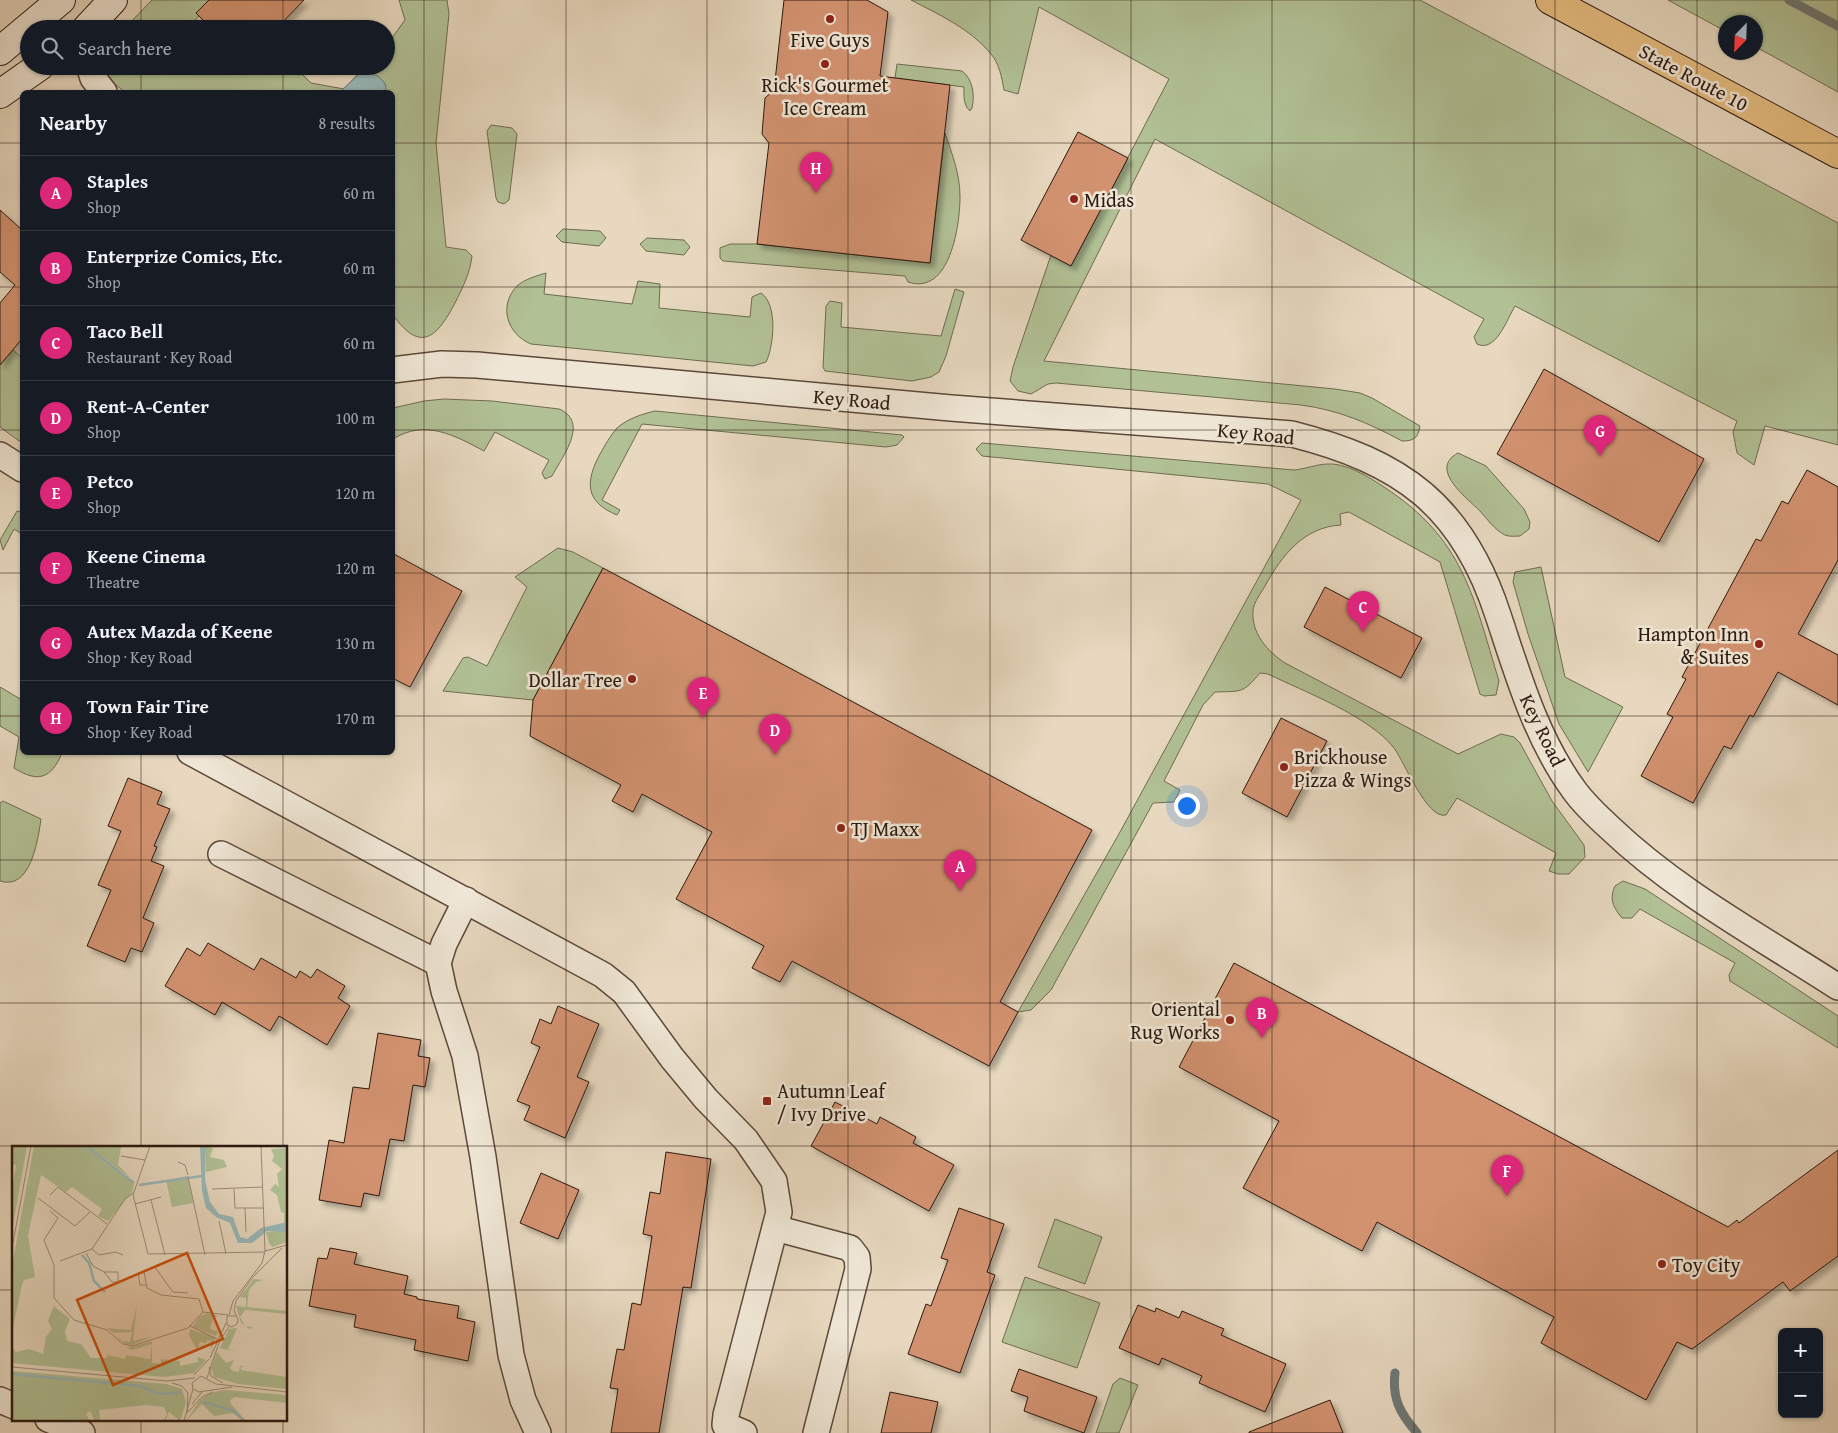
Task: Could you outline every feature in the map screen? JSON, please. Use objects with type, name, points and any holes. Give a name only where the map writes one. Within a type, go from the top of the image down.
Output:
[{"type":"highway","name":"State Route 10","points":[[1550,0],[1838,154]]},
{"type":"street","points":[[37,20],[61,0]]},
{"type":"street","points":[[0,50],[20,34]]},
{"type":"street","points":[[0,94],[27,75]]},
{"type":"street","points":[[92,75],[102,90]]},
{"type":"street","name":"Key Road","points":[[398,367],[442,364],[477,365],[951,408],[1292,434],[1335,445],[1371,460],[1431,499],[1455,526],[1480,566],[1528,707],[1574,790],[1608,826],[1648,861],[1678,883],[1838,987]]},
{"type":"street","points":[[0,455],[20,468]]},
{"type":"street","points":[[196,755],[603,975],[624,992],[672,1058],[706,1099],[746,1140],[774,1181],[779,1212],[726,1415],[726,1425],[744,1433]]},
{"type":"street","points":[[221,854],[438,963]]},
{"type":"street","points":[[466,900],[444,944],[438,963],[444,991],[465,1056],[483,1157],[511,1355],[523,1400],[538,1433]]},
{"type":"street","points":[[775,1228],[850,1248],[857,1256],[858,1269],[816,1433]]},
{"type":"street","points":[[0,1400],[12,1405]]},
{"type":"street","points":[[50,1420],[82,1433]]},
{"type":"green space","points":[[152,0],[209,0],[196,13],[199,16],[195,20],[133,20]]},
{"type":"green space","points":[[399,0],[447,0],[449,14],[436,143],[446,247],[466,250],[472,256],[466,280],[442,325],[428,336],[420,337],[403,327],[395,317],[395,90],[122,90],[108,79],[106,75],[303,75],[311,83],[344,89],[357,75],[395,75],[395,34],[405,20]]},
{"type":"green space","points":[[911,0],[1420,0],[1838,223],[1838,445],[1765,426],[1754,465],[1737,453],[1733,432],[1737,421],[1515,306],[1500,333],[1490,344],[1477,344],[1474,337],[1484,319],[1155,139],[1044,361],[1360,393],[1420,426],[1418,433],[1415,438],[1402,441],[1378,428],[1353,418],[1328,410],[1301,405],[1056,383],[1048,384],[1031,394],[1018,391],[1010,381],[1013,367],[1051,255],[1071,266],[1169,79],[1039,7],[1018,94],[1004,90],[996,62],[983,45],[954,23]]},
{"type":"green space","points":[[1668,0],[1838,0],[1838,92],[1763,51],[1763,15],[1718,15],[1718,27]]},
{"type":"green space","points":[[897,64],[962,71],[971,83],[972,108],[970,111],[966,106],[964,87],[895,78]]},
{"type":"green space","points":[[491,125],[512,128],[517,134],[509,200],[504,204],[498,202],[496,198],[487,131]]},
{"type":"green space","points":[[945,133],[959,180],[958,224],[950,255],[943,269],[934,279],[922,284],[908,282],[905,276],[723,261],[720,258],[720,248],[730,244],[757,244],[930,263]]},
{"type":"green space","points":[[563,229],[600,231],[606,238],[599,246],[562,242],[556,236]]},
{"type":"green space","points":[[647,238],[684,240],[690,247],[684,255],[646,251],[640,244]]},
{"type":"green space","points":[[546,273],[544,294],[632,304],[638,281],[660,284],[659,308],[750,317],[752,297],[761,293],[770,306],[772,315],[773,326],[769,355],[766,362],[753,366],[531,344],[516,334],[511,327],[507,311],[508,302],[517,286],[531,278]]},
{"type":"green space","points":[[955,289],[964,292],[946,356],[939,372],[931,377],[912,381],[825,371],[823,367],[826,306],[830,301],[842,303],[841,327],[941,336]]},
{"type":"green space","points":[[13,350],[20,356],[20,442],[0,427],[0,365]]},
{"type":"green space","points":[[444,399],[492,401],[559,409],[568,415],[572,422],[571,440],[552,476],[545,479],[542,473],[549,460],[495,432],[484,451],[439,431],[416,430],[395,438],[395,408]]},
{"type":"green space","points":[[655,411],[902,435],[904,437],[897,445],[886,447],[642,424],[602,500],[620,510],[617,515],[606,510],[594,497],[590,482],[595,464],[617,428],[635,417]]},
{"type":"green space","points":[[982,443],[1294,470],[1324,464],[1335,464],[1357,471],[1384,487],[1411,507],[1432,527],[1449,549],[1462,572],[1481,622],[1499,681],[1496,695],[1484,696],[1480,694],[1440,562],[1349,512],[1340,514],[1341,525],[1316,531],[1305,537],[1279,564],[1258,598],[1253,610],[1253,618],[1258,634],[1266,647],[1285,663],[1458,754],[1501,734],[1514,737],[1520,743],[1552,801],[1584,845],[1585,857],[1569,874],[1558,874],[1549,871],[1556,853],[1457,798],[1446,815],[1439,814],[1424,799],[1394,748],[1383,736],[1369,725],[1336,706],[1268,674],[1260,673],[1245,688],[1236,691],[1215,692],[1203,705],[1164,781],[1180,790],[1174,802],[1153,803],[1051,990],[1031,1010],[1018,1012],[1120,832],[1301,500],[1268,484],[982,456],[976,449]]},
{"type":"green space","points":[[1458,453],[1486,466],[1524,509],[1530,522],[1529,529],[1520,536],[1501,533],[1459,491],[1448,475],[1447,467],[1450,460]]},
{"type":"green space","points":[[17,511],[20,512],[20,533],[14,529],[3,550],[0,540]]},
{"type":"green space","points":[[558,548],[573,552],[603,568],[533,700],[443,691],[463,658],[468,657],[487,666],[527,587],[515,577]]},
{"type":"green space","points":[[1541,567],[1565,677],[1623,707],[1588,772],[1559,724],[1528,634],[1513,582],[1515,572]]},
{"type":"green space","points":[[0,687],[20,699],[20,755],[61,755],[58,762],[48,773],[37,777],[30,776],[14,768],[19,737],[0,726]]},
{"type":"green space","points":[[3,801],[41,819],[38,839],[31,861],[26,871],[19,878],[11,882],[0,881],[0,803]]},
{"type":"green space","points":[[1623,881],[1645,889],[1838,1016],[1838,1048],[1730,981],[1729,975],[1735,963],[1640,909],[1632,918],[1622,918],[1614,906],[1612,895],[1615,886]]},
{"type":"green space","points":[[1055,1219],[1102,1237],[1085,1284],[1038,1267]]},
{"type":"green space","points":[[1025,1277],[1100,1303],[1077,1368],[1002,1342]]},
{"type":"green space","points":[[1120,1378],[1138,1385],[1119,1433],[1096,1433],[1113,1384]]},
{"type":"water","points":[[358,75],[374,75],[384,82],[386,86],[385,90],[342,90]]},
{"type":"building","points":[[209,0],[304,0],[285,20],[203,20],[196,13]]},
{"type":"building","points":[[784,0],[867,0],[888,12],[880,76],[950,85],[930,263],[757,244],[769,143],[762,134],[765,98],[774,90]]},
{"type":"building","name":"Midas","points":[[1078,132],[1128,158],[1071,266],[1021,240]]},
{"type":"building","points":[[0,210],[20,228],[20,341],[0,365],[0,303],[15,285],[0,272]]},
{"type":"building","points":[[1544,369],[1704,459],[1659,542],[1497,454]]},
{"type":"building","name":"Hampton Inn & Suites","points":[[1807,470],[1838,487],[1838,560],[1798,634],[1838,655],[1838,705],[1778,672],[1753,717],[1750,715],[1731,749],[1724,746],[1693,803],[1641,776],[1673,717],[1667,714],[1686,679],[1682,677],[1756,539],[1761,541],[1782,501],[1788,504]]},
{"type":"building","points":[[395,555],[462,591],[410,687],[395,680]]},
{"type":"building","points":[[603,568],[1092,830],[1000,1002],[1018,1012],[989,1066],[792,961],[780,982],[752,968],[764,946],[676,899],[712,832],[642,794],[633,812],[612,801],[621,785],[530,736],[533,700]]},
{"type":"building","points":[[1325,587],[1422,638],[1401,678],[1304,627]]},
{"type":"building","name":"Brickhouse Pizza & Wings","points":[[1281,718],[1327,741],[1287,817],[1242,793]]},
{"type":"building","points":[[128,778],[162,792],[157,804],[170,809],[154,846],[157,847],[151,861],[164,866],[143,918],[154,923],[142,952],[131,948],[125,962],[87,946],[111,890],[98,885],[121,831],[108,826]]},
{"type":"building","points":[[208,943],[254,970],[261,958],[296,978],[300,971],[311,978],[317,969],[345,986],[338,998],[350,1006],[327,1045],[279,1016],[270,1031],[222,1002],[215,1015],[165,986],[187,948],[200,956]]},
{"type":"building","points":[[1234,963],[1728,1227],[1737,1220],[1739,1223],[1838,1150],[1838,1256],[1790,1291],[1783,1282],[1692,1349],[1677,1342],[1646,1400],[1541,1343],[1554,1317],[1377,1222],[1362,1251],[1243,1188],[1279,1121],[1179,1067]]},
{"type":"building","points":[[558,1006],[599,1024],[577,1077],[589,1082],[565,1138],[524,1120],[530,1106],[517,1101],[540,1047],[531,1043],[540,1019],[551,1024]]},
{"type":"building","points":[[378,1033],[421,1040],[418,1056],[430,1058],[425,1087],[413,1085],[404,1141],[390,1139],[379,1196],[364,1193],[361,1207],[319,1200],[329,1140],[344,1143],[353,1087],[369,1089]]},
{"type":"building","points":[[835,1102],[877,1124],[880,1117],[916,1137],[913,1143],[954,1165],[929,1211],[811,1146]]},
{"type":"building","points":[[666,1152],[711,1159],[691,1288],[683,1287],[659,1433],[611,1433],[618,1389],[610,1388],[617,1349],[624,1350],[632,1303],[641,1305],[652,1236],[643,1234],[650,1192],[660,1194]]},
{"type":"building","points":[[541,1173],[579,1190],[558,1239],[520,1223]]},
{"type":"building","points":[[959,1208],[1004,1224],[987,1272],[995,1275],[960,1373],[908,1354],[926,1304],[931,1306],[948,1260],[941,1258]]},
{"type":"building","points":[[330,1248],[357,1253],[354,1264],[408,1276],[404,1294],[417,1297],[417,1299],[459,1306],[457,1318],[475,1322],[468,1361],[414,1350],[416,1340],[354,1327],[356,1315],[309,1306],[318,1258],[327,1259]]},
{"type":"building","points":[[1138,1305],[1155,1312],[1156,1308],[1179,1318],[1182,1311],[1224,1329],[1221,1335],[1286,1364],[1265,1412],[1199,1383],[1202,1376],[1162,1358],[1159,1365],[1119,1348]]},
{"type":"building","points":[[1019,1369],[1097,1397],[1084,1433],[1024,1411],[1028,1397],[1011,1391]]},
{"type":"building","points":[[890,1392],[938,1402],[931,1433],[881,1433]]},
{"type":"building","points":[[1330,1400],[1343,1433],[1249,1433],[1249,1432]]},
{"type":"waterway","points":[[1789,0],[1838,26]]},
{"type":"waterway","points":[[1395,1373],[1394,1382],[1398,1405],[1417,1433]]},
{"type":"place","name":"Five Guys","points":[[830,19]]},
{"type":"place","name":"Rick's Gourmet Ice Cream","points":[[825,64]]},
{"type":"place","name":"Town Fair Tire","points":[[816,193]]},
{"type":"place","name":"Midas","points":[[1074,199]]},
{"type":"place","name":"Autex Mazda of Keene","points":[[1600,456]]},
{"type":"place","name":"Taco Bell","points":[[1363,632]]},
{"type":"place","name":"Hampton Inn & Suites","points":[[1759,644]]},
{"type":"place","name":"Dollar Tree","points":[[632,679]]},
{"type":"place","name":"Petco","points":[[703,718]]},
{"type":"place","name":"Rent-A-Center","points":[[775,755]]},
{"type":"place","name":"Brickhouse Pizza & Wings","points":[[1284,767]]},
{"type":"place","name":"TJ Maxx","points":[[841,828]]},
{"type":"place","name":"Staples","points":[[960,891]]},
{"type":"place","name":"Oriental Rug Works","points":[[1230,1020]]},
{"type":"place","name":"Enterprize Comics, Etc.","points":[[1262,1038]]},
{"type":"place","name":"Autumn Leaf / Ivy Drive","points":[[767,1101]]},
{"type":"place","name":"Keene Cinema","points":[[1507,1196]]},
{"type":"place","name":"Toy City","points":[[1662,1264]]}]
